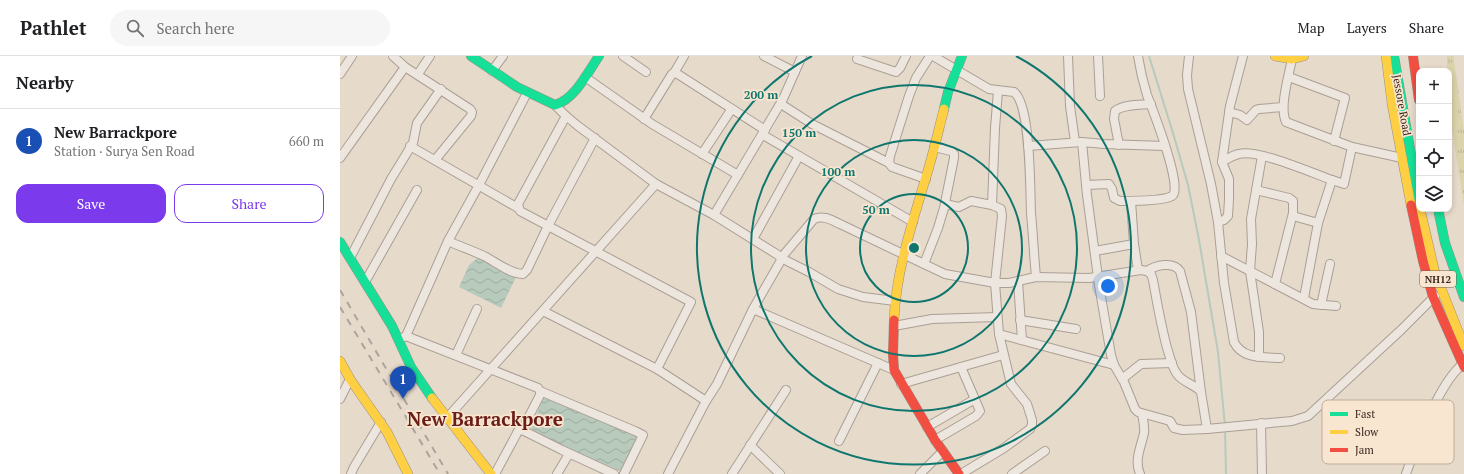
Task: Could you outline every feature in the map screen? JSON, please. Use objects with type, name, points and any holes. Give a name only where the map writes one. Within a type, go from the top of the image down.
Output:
[{"type":"main road","points":[[471,56],[526,93],[555,105],[562,103],[572,96],[599,56]]},
{"type":"main road","points":[[960,474],[935,440],[894,370],[894,326],[895,301],[903,255],[926,179],[948,92],[962,56]]},
{"type":"main road","points":[[1275,56],[1292,59],[1304,56]]},
{"type":"main road","points":[[1386,56],[1387,72],[1414,221],[1434,298],[1464,364]]},
{"type":"main road","name":"Jessore Road","points":[[1394,56],[1416,184]]},
{"type":"main road","points":[[1405,56],[1412,108]]},
{"type":"main road","points":[[1413,56],[1416,78]]},
{"type":"main road","name":"NH12","points":[[1421,212],[1429,251],[1453,321],[1464,346]]},
{"type":"main road","name":"NH12","points":[[1431,212],[1443,262],[1464,322]]},
{"type":"main road","points":[[1439,212],[1445,243],[1464,296]]},
{"type":"main road","points":[[340,242],[403,338],[411,367],[447,418],[491,474]]},
{"type":"main road","points":[[340,361],[350,380],[387,432],[405,472]]},
{"type":"street","points":[[340,74],[352,56]]},
{"type":"street","points":[[393,56],[405,67],[441,89],[470,109],[472,112],[471,116],[435,160]]},
{"type":"street","points":[[418,74],[430,56]]},
{"type":"street","points":[[492,71],[503,56]]},
{"type":"street","points":[[623,56],[646,72]]},
{"type":"street","points":[[644,118],[684,56]]},
{"type":"street","points":[[764,56],[795,72]]},
{"type":"street","points":[[714,215],[781,104],[802,56]]},
{"type":"street","points":[[857,58],[896,72],[900,68],[906,56]]},
{"type":"street","points":[[889,163],[909,96],[916,78],[930,56]]},
{"type":"street","points":[[933,56],[989,89],[1014,92],[1017,95],[1024,116],[1028,146],[1036,278]]},
{"type":"street","points":[[1068,56],[1070,106],[1086,185],[1111,355],[1114,365],[1136,409],[1142,414],[1170,421],[1174,428],[1177,429],[1206,429],[1234,425],[1292,421],[1308,416],[1322,403]]},
{"type":"street","points":[[1098,56],[1100,96]]},
{"type":"street","points":[[1086,185],[1109,184],[1116,200],[1131,201],[1164,198],[1172,196],[1174,193],[1175,186],[1165,146],[1147,94],[1138,56]]},
{"type":"street","points":[[1189,56],[1187,75],[1188,89],[1210,177],[1218,222],[1224,283],[1234,342],[1242,352],[1250,356],[1280,358]]},
{"type":"street","points":[[1218,222],[1227,219],[1229,199],[1228,179],[1222,162],[1229,112],[1243,56]]},
{"type":"street","points":[[1292,59],[1283,107],[1284,119],[1288,124],[1352,147],[1402,158]]},
{"type":"street","points":[[340,158],[405,67]]},
{"type":"street","points":[[674,73],[799,156],[913,222]]},
{"type":"street","points":[[585,77],[644,118],[738,175]]},
{"type":"street","points":[[1289,77],[1345,98],[1334,141]]},
{"type":"street","points":[[350,258],[410,146],[414,136],[416,123],[441,89]]},
{"type":"street","points":[[992,205],[998,91]]},
{"type":"street","points":[[526,93],[479,185],[448,241],[403,338],[456,355],[538,388],[540,392],[635,430],[643,436],[642,441],[624,474]]},
{"type":"street","points":[[781,104],[812,124],[889,163],[892,167],[926,179]]},
{"type":"street","points":[[1119,145],[1114,119],[1115,110],[1123,107],[1151,104]]},
{"type":"street","points":[[555,105],[566,116],[656,184],[714,215],[781,258],[810,272],[838,289],[863,297],[895,301]]},
{"type":"street","points":[[1229,112],[1240,115],[1247,120],[1256,110],[1283,107]]},
{"type":"street","points":[[702,154],[731,110]]},
{"type":"street","points":[[518,208],[518,204],[566,116]]},
{"type":"street","points":[[448,241],[519,274],[523,274],[527,270],[548,226],[595,138]]},
{"type":"street","points":[[1028,146],[1078,142],[1165,146]]},
{"type":"street","points":[[410,146],[518,208],[520,211],[691,302],[657,369]]},
{"type":"street","points":[[924,264],[938,228],[945,204],[954,154],[951,151],[934,147]]},
{"type":"street","points":[[1222,162],[1239,154],[1262,156],[1275,159],[1344,184],[1352,147]]},
{"type":"street","points":[[753,239],[799,156]]},
{"type":"street","points":[[1259,357],[1259,332],[1250,271],[1252,244],[1251,218],[1262,156]]},
{"type":"street","points":[[1304,298],[1318,223],[1332,180]]},
{"type":"street","points":[[447,418],[656,184]]},
{"type":"street","points":[[365,282],[417,190]]},
{"type":"street","points":[[1256,190],[1292,199],[1293,201],[1293,213],[1275,284]]},
{"type":"street","points":[[945,204],[958,207],[971,201],[998,207],[1002,212],[995,283],[999,334],[1011,384],[1027,404],[1032,420],[1030,429],[1004,448],[960,474]]},
{"type":"street","points":[[1131,201],[1134,244],[1138,270]]},
{"type":"street","points":[[1293,213],[1293,216],[1297,218],[1318,223]]},
{"type":"street","points":[[668,474],[706,401],[717,384],[753,309],[781,258],[814,219],[819,217],[825,217],[945,274],[995,283],[1036,278],[1099,277],[1138,270],[1147,271],[1156,266],[1170,266],[1178,269],[1190,312],[1206,429]]},
{"type":"street","points":[[1095,251],[1134,244]]},
{"type":"street","points":[[1221,256],[1313,304],[1336,306]]},
{"type":"street","points":[[1321,305],[1330,264]]},
{"type":"street","points":[[1147,271],[1151,274],[1153,280],[1161,324],[1172,363],[1180,378],[1186,383],[1198,388],[1201,392]]},
{"type":"street","points":[[1018,281],[1022,340]]},
{"type":"street","points":[[1325,400],[1401,330],[1434,298],[1441,288]]},
{"type":"street","points":[[456,355],[477,309]]},
{"type":"street","points":[[753,309],[894,370]]},
{"type":"street","points":[[543,311],[657,369],[706,401]]},
{"type":"street","points":[[894,326],[932,319],[997,317]]},
{"type":"street","points":[[1020,320],[1076,329]]},
{"type":"street","points":[[999,334],[1114,365]]},
{"type":"street","points":[[902,384],[1003,355]]},
{"type":"street","points":[[839,441],[878,362]]},
{"type":"street","points":[[1122,379],[1141,364],[1172,363]]},
{"type":"street","points":[[1437,400],[1445,384],[1464,364]]},
{"type":"street","points":[[935,440],[976,416],[980,411],[961,367]]},
{"type":"street","points":[[340,398],[350,380]]},
{"type":"street","points":[[732,474],[786,390]]},
{"type":"street","points":[[495,474],[518,431],[522,430],[540,395],[540,392]]},
{"type":"street","points":[[927,427],[975,399]]},
{"type":"street","points":[[1140,474],[1138,461],[1144,433],[1142,414]]},
{"type":"street","points":[[351,474],[380,422]]},
{"type":"street","points":[[1261,423],[1262,474]]},
{"type":"street","points":[[522,430],[569,454],[614,474]]},
{"type":"street","points":[[750,445],[780,474]]},
{"type":"street","points":[[1012,474],[1044,451]]},
{"type":"street","points":[[920,474],[943,452]]},
{"type":"street","points":[[557,474],[569,454]]},
{"type":"street","points":[[1406,474],[1409,464]]},
{"type":"green space","points":[[1447,56],[1454,56],[1464,131],[1464,205],[1452,130],[1452,68],[1447,68]]},
{"type":"water","points":[[480,256],[516,277],[501,308],[459,287],[469,265]]},
{"type":"water","points":[[544,396],[640,436],[623,472],[577,453],[531,429]]},
{"type":"waterway","points":[[1149,56],[1188,185],[1218,352],[1225,426]]},
{"type":"waterway","points":[[1225,430],[1226,474]]},
{"type":"railway","points":[[340,290],[448,474]]},
{"type":"railway","points":[[340,307],[440,474]]},
{"type":"traffic: fast","points":[[471,56],[517,87],[555,105],[562,102],[575,91],[599,56]]},
{"type":"traffic: fast","points":[[944,109],[948,92],[962,56]]},
{"type":"traffic: fast","points":[[1394,56],[1416,184]]},
{"type":"traffic: fast","points":[[1439,212],[1445,243],[1464,297]]},
{"type":"traffic: fast","points":[[340,242],[392,326],[411,367],[432,398]]},
{"type":"traffic: slow","points":[[1275,56],[1292,59],[1304,56]]},
{"type":"traffic: slow","points":[[1386,56],[1392,104],[1411,205]]},
{"type":"traffic: slow","points":[[894,320],[895,302],[901,266],[944,109]]},
{"type":"traffic: slow","points":[[1421,212],[1435,273],[1464,346]]},
{"type":"traffic: slow","points":[[340,361],[350,379],[387,432],[408,474]]},
{"type":"traffic: slow","points":[[432,398],[491,474]]},
{"type":"traffic: jam","points":[[1413,56],[1416,78]]},
{"type":"traffic: jam","points":[[1411,205],[1423,261],[1433,297],[1464,367]]},
{"type":"traffic: jam","points":[[894,320],[894,370],[935,440],[959,474]]},
{"type":"place","name":"New Barrackpore","points":[[403,399]]},
{"type":"district","name":"New Barrackpore","points":[[485,418]]}]
